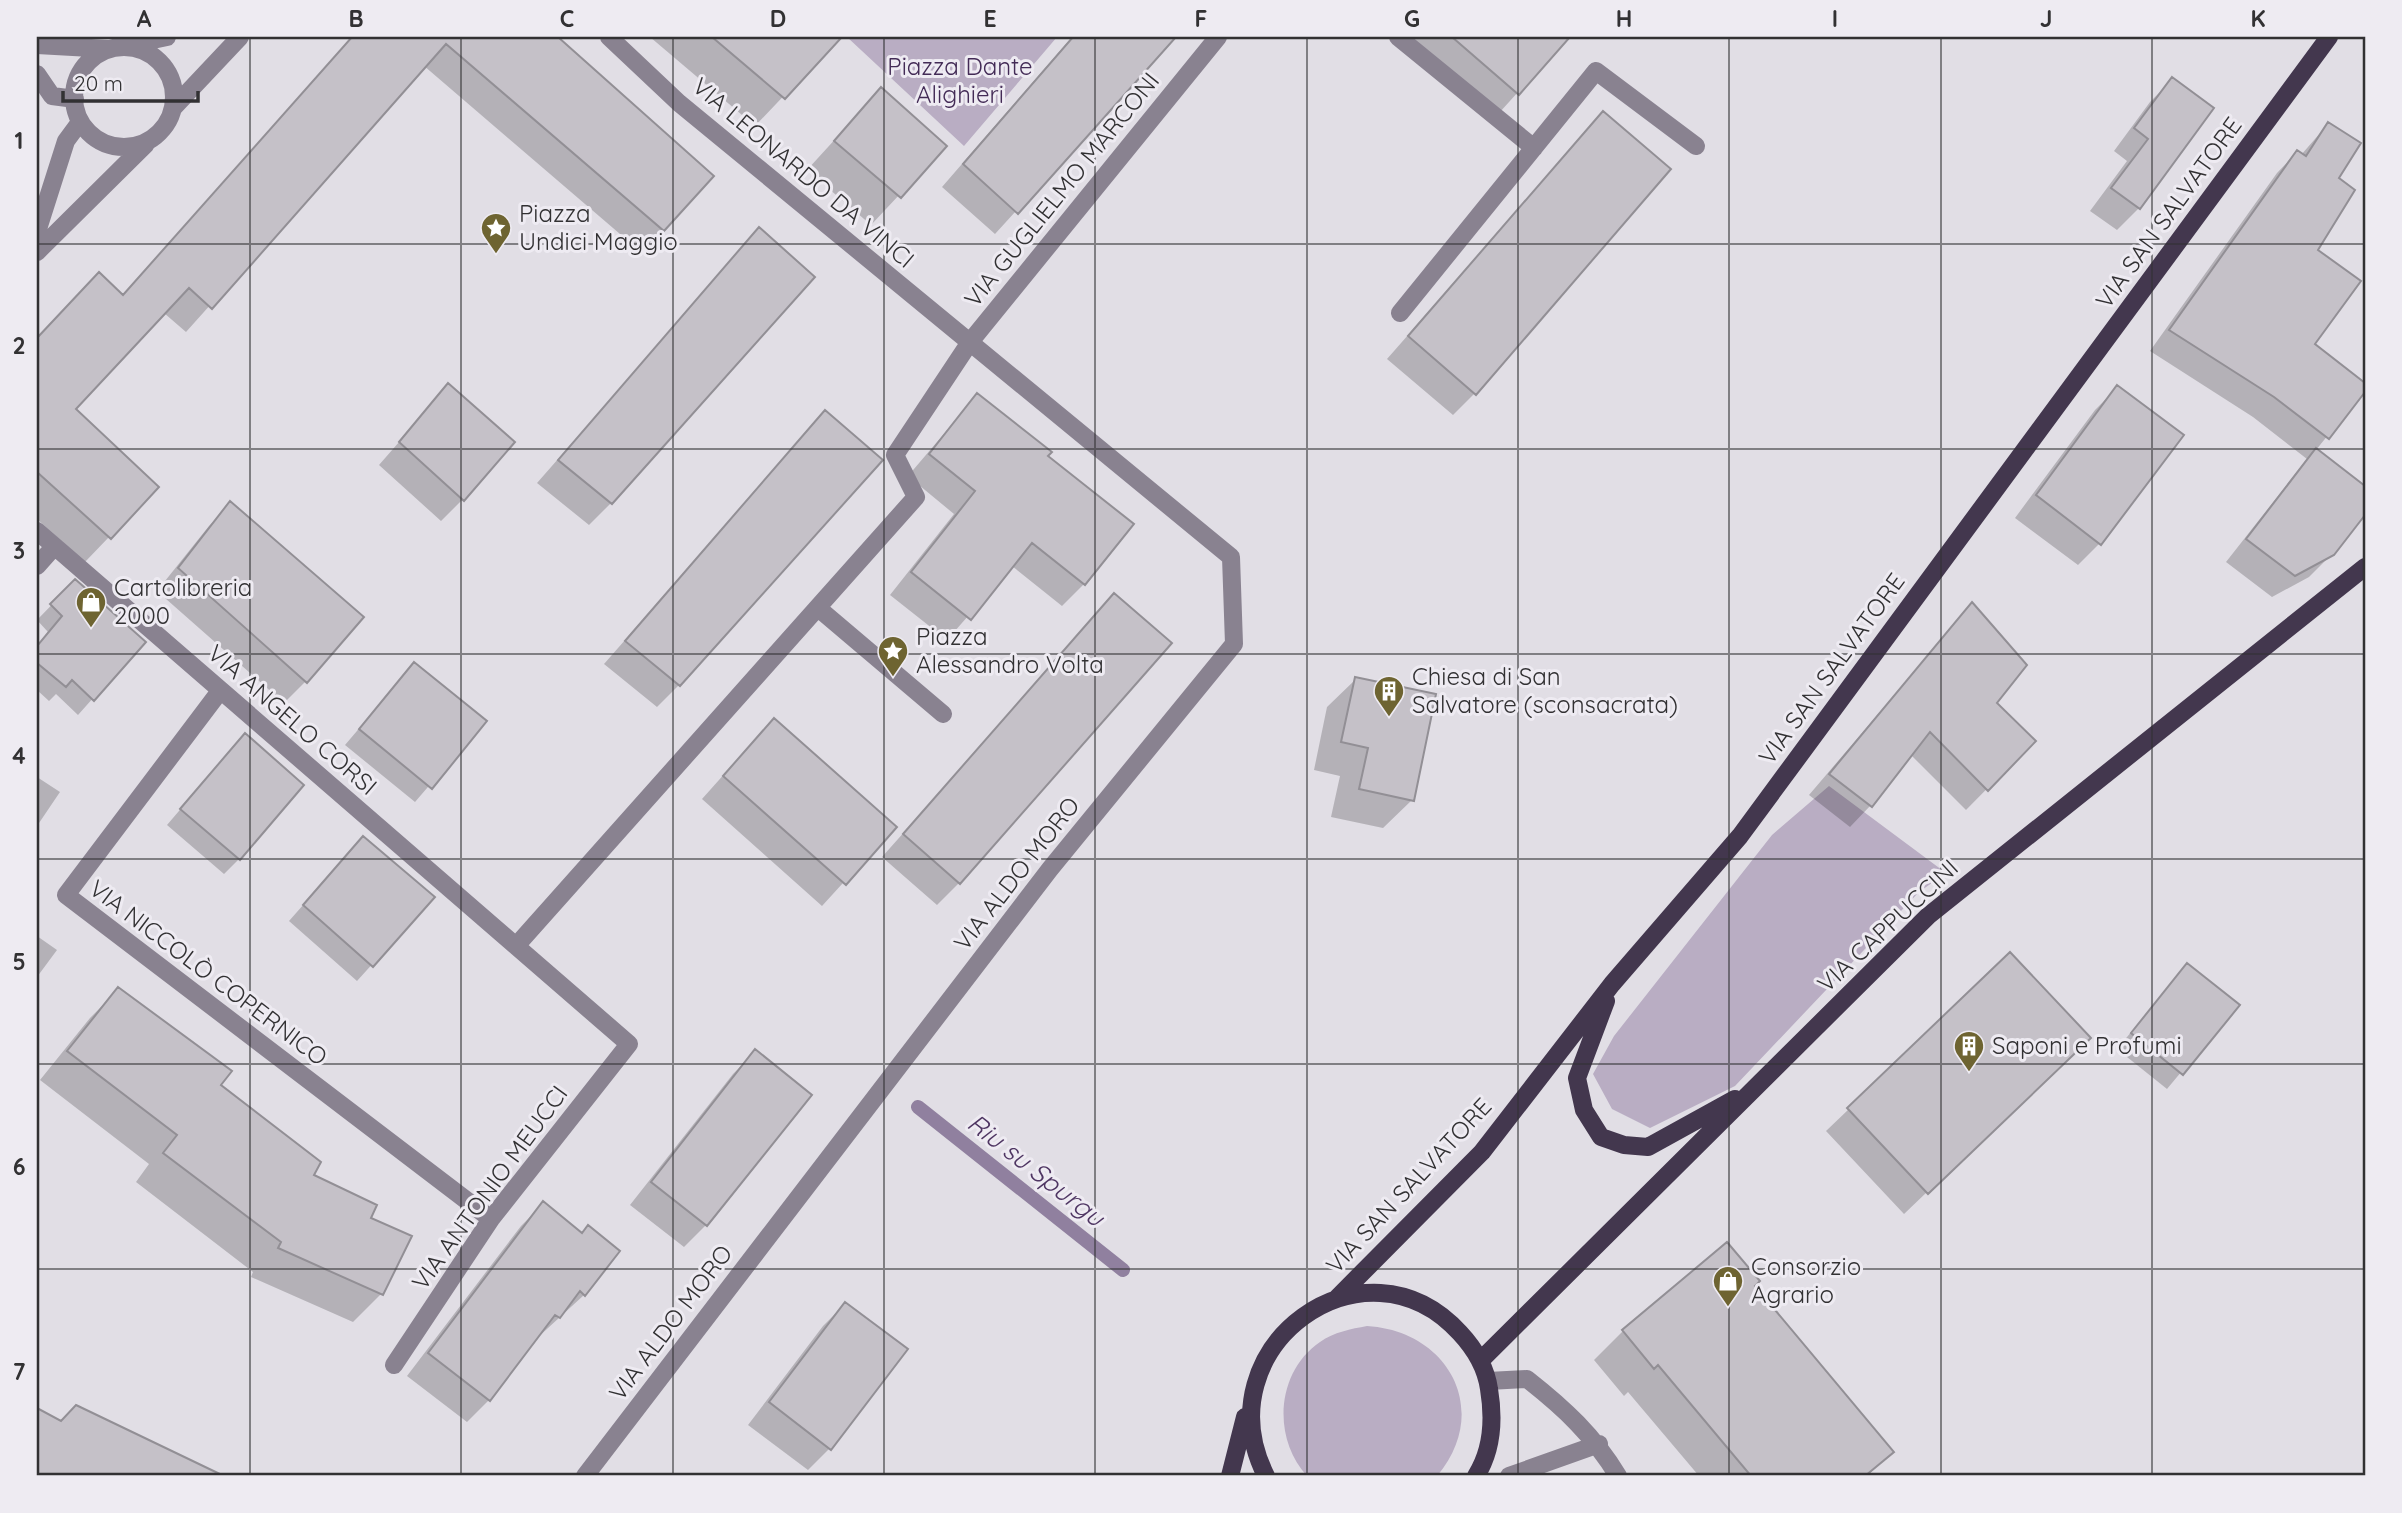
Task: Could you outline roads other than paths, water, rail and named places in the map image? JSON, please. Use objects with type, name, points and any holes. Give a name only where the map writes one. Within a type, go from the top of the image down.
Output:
[{"type":"main road","name":"VIA SAN SALVATORE","points":[[1337,1298],[1482,1152],[1612,984],[1740,836],[2329,37]]},
{"type":"main road","name":"VIA CAPPUCCINI","points":[[1480,1361],[1928,916],[2365,567]]},
{"type":"main road","points":[[1612,984],[1577,1078],[1584,1110],[1601,1136],[1624,1145],[1648,1147],[1752,1090]]},
{"type":"main road","points":[[1230,1476],[1253,1386],[1265,1356],[1284,1331],[1309,1311],[1337,1298],[1379,1294],[1420,1304],[1455,1327],[1480,1361],[1488,1381],[1493,1410],[1491,1439],[1476,1476]]},
{"type":"main road","points":[[1253,1386],[1251,1436],[1266,1476]]},
{"type":"street","points":[[148,143],[133,148],[110,145],[90,134],[80,122],[75,85],[82,70],[94,57],[116,48],[167,37]]},
{"type":"street","points":[[37,252],[160,133],[174,107],[240,37]]},
{"type":"street","name":"VIA LEONARDO DA VINCI","points":[[609,37],[679,103],[970,342]]},
{"type":"street","name":"VIA GUGLIELMO MARCONI","points":[[970,342],[1218,37]]},
{"type":"street","points":[[1398,37],[1534,148]]},
{"type":"street","points":[[37,46],[137,48],[163,64],[175,92],[174,107]]},
{"type":"street","points":[[1400,313],[1596,71],[1696,146]]},
{"type":"street","points":[[37,74],[52,96],[75,99]]},
{"type":"street","points":[[37,232],[66,141],[80,122]]},
{"type":"street","points":[[516,946],[916,497],[895,455],[970,342]]},
{"type":"street","name":"VIA ALDO MORO","points":[[585,1476],[1050,869],[1234,644],[1231,557],[970,342]]},
{"type":"street","name":"VIA ANGELO CORSI","points":[[37,531],[53,548],[629,1044]]},
{"type":"street","points":[[37,566],[53,548]]},
{"type":"street","points":[[818,608],[943,714]]},
{"type":"street","name":"VIA NICCOLÒ COPERNICO","points":[[220,691],[65,895],[491,1219]]},
{"type":"street","name":"VIA ANTONIO MEUCCI","points":[[394,1365],[491,1219],[629,1044]]},
{"type":"street","points":[[1488,1381],[1527,1379],[1563,1408],[1599,1444],[1618,1476]]},
{"type":"street","points":[[1509,1476],[1599,1444]]},
{"type":"waterway","name":"Riu su Spurgu","points":[[918,1107],[1123,1270]]},
{"type":"place","name":"Piazza Undici Maggio","points":[[496,255]]},
{"type":"place","name":"Cartolibreria 2000","points":[[91,629]]},
{"type":"place","name":"Piazza Alessandro Volta","points":[[893,678]]},
{"type":"place","name":"Chiesa di San Salvatore (sconsacrata)","points":[[1389,718]]},
{"type":"place","name":"Saponi e Profumi","points":[[1969,1073]]},
{"type":"place","name":"Consorzio Agrario","points":[[1728,1308]]},
{"type":"park label","name":"Piazza Dante Alighieri","points":[[960,81]]}]
